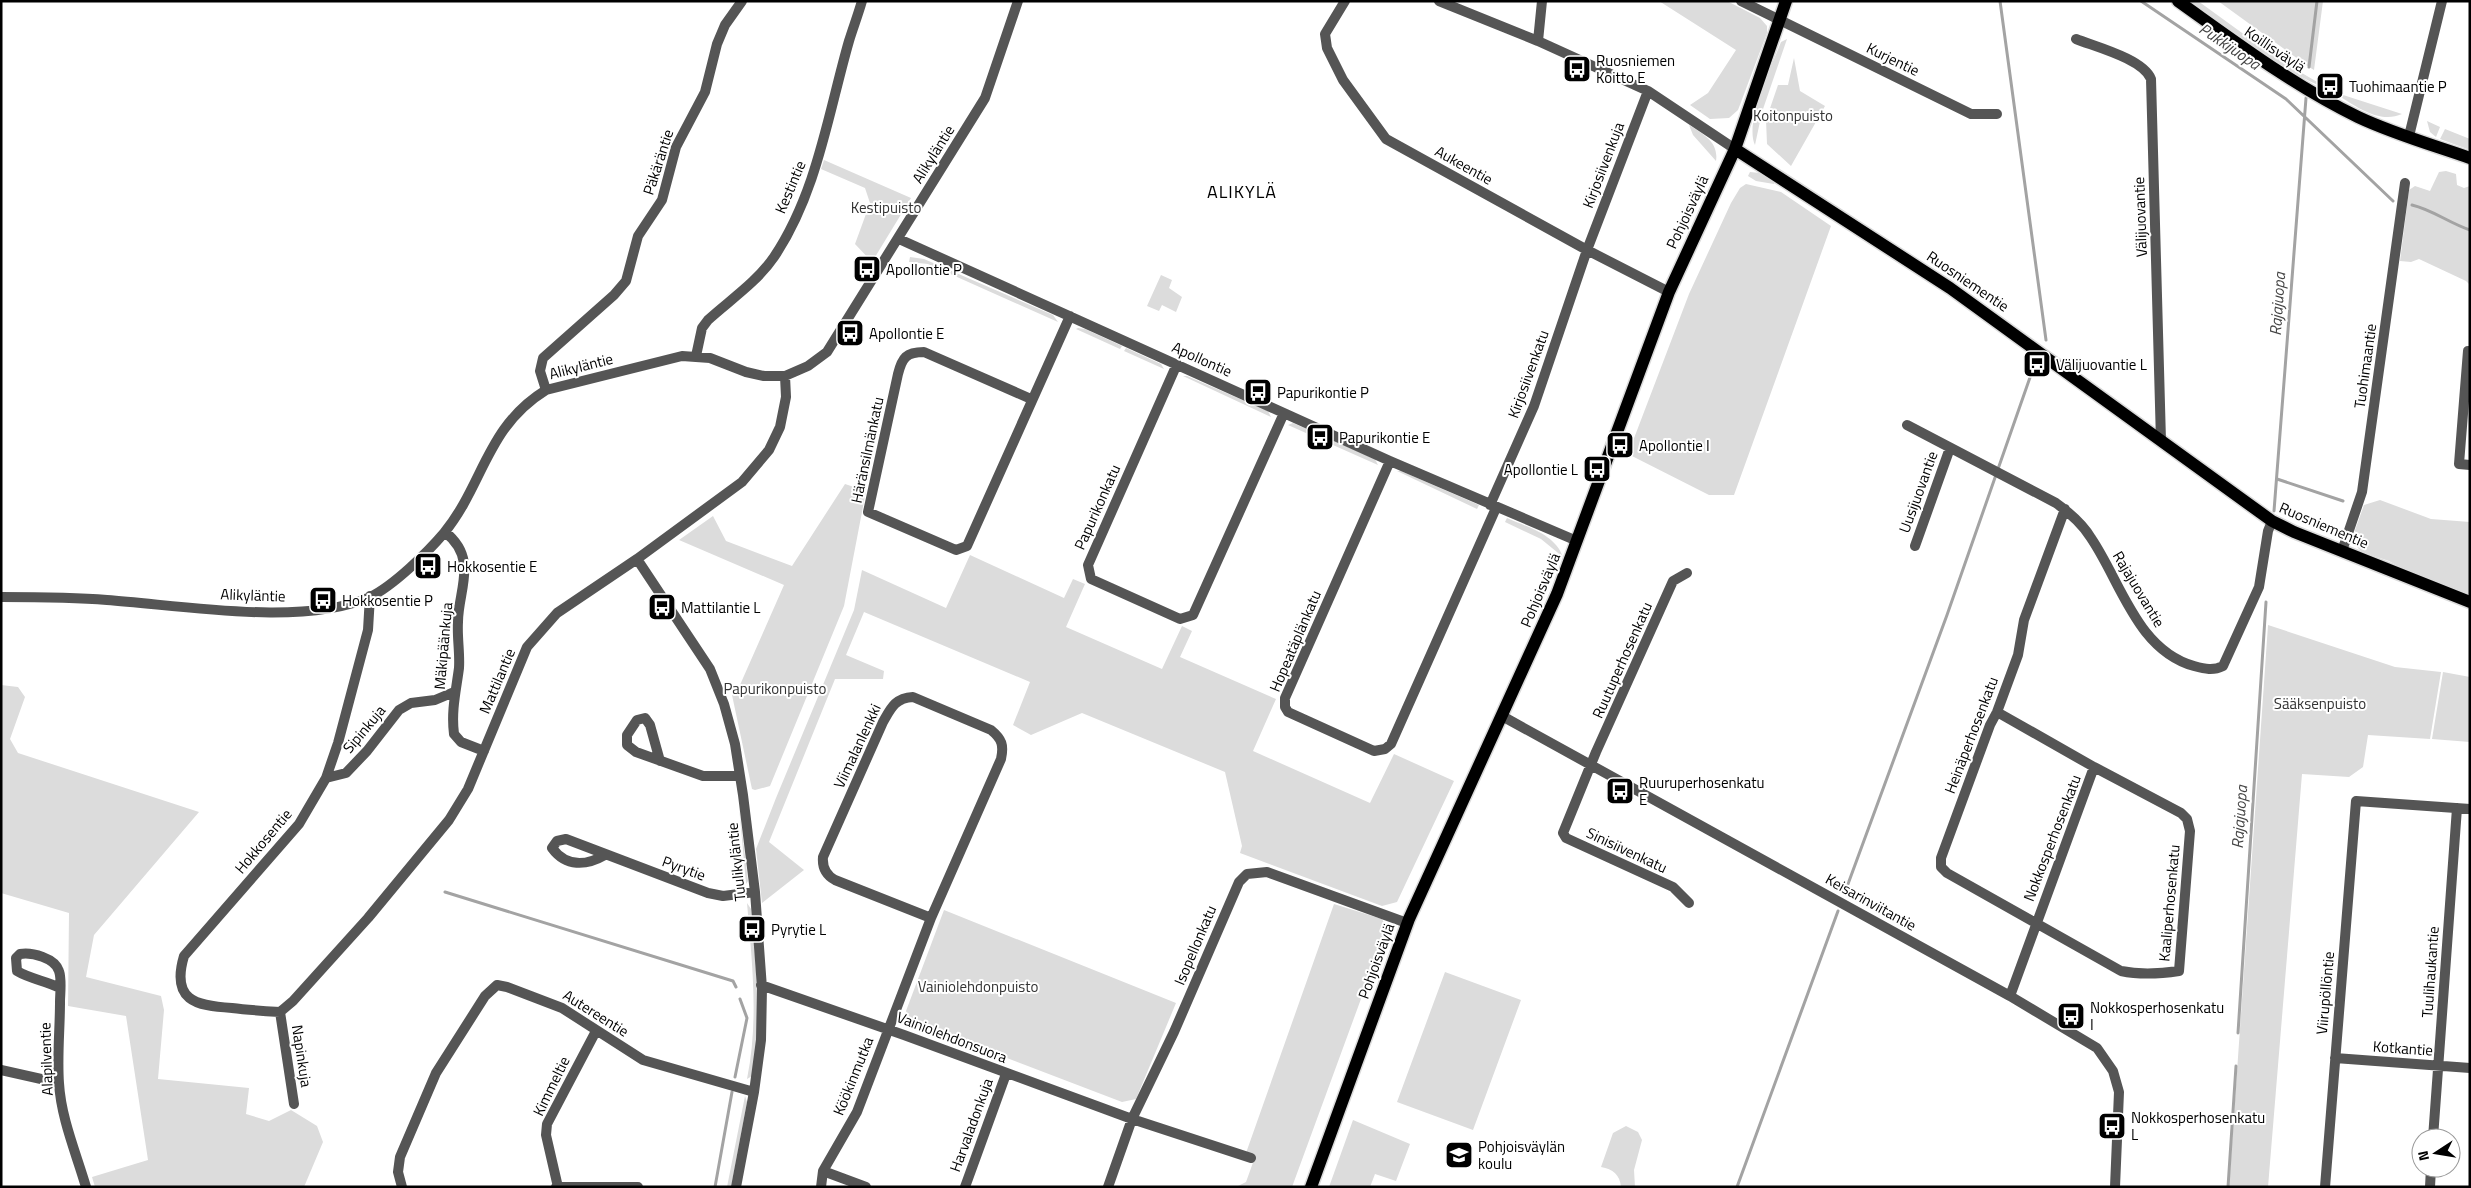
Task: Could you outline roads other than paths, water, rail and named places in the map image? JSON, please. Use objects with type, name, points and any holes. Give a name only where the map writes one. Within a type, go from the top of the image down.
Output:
[{"type":"main road","name":"Pohjoisväylä","points":[[1311,1187],[1408,923],[1557,594],[1669,292],[1735,149],[1786,1]]},
{"type":"main road","name":"Koillisväylä","points":[[2178,1],[2290,80],[2360,118],[2470,158]]},
{"type":"main road","name":"Ruosniementie","points":[[1735,149],[1957,293],[2272,521],[2470,602]]},
{"type":"street","name":"Päkäräntie","points":[[546,390],[540,371],[543,358],[614,295],[626,281],[638,236],[662,200],[676,147],[705,92],[716,44],[725,26],[742,1]]},
{"type":"street","name":"Kestintie","points":[[696,356],[702,328],[708,320],[758,275],[774,257],[796,216],[818,160],[862,1]]},
{"type":"street","name":"Alikyläntie","points":[[1,597],[107,600],[157,606],[299,612],[331,608],[370,596],[418,561],[460,511],[498,437],[515,414],[546,390],[682,356],[710,358],[746,372],[764,376],[785,376],[808,366],[827,352],[985,98],[1018,1]]},
{"type":"street","name":"Aukeentie","points":[[1345,1],[1325,34],[1327,48],[1343,80],[1386,139],[1587,250],[1669,292]]},
{"type":"street","name":"Ruosniementie","points":[[1439,1],[1538,41],[1648,91],[1735,149]]},
{"type":"street","points":[[1538,41],[1542,1]]},
{"type":"street","name":"Kurjentie","points":[[1741,1],[1971,114],[1997,114]]},
{"type":"street","points":[[2410,136],[2442,1]]},
{"type":"street","name":"Välijuovantie","points":[[2076,39],[2124,57],[2148,72],[2151,79],[2161,441]]},
{"type":"street","name":"Kirjosiivenkuja","points":[[1587,250],[1648,91]]},
{"type":"street","name":"Tuohimaantie","points":[[2342,551],[2362,492],[2405,183]]},
{"type":"street","name":"Apollontie","points":[[899,239],[1493,507],[1576,541]]},
{"type":"street","name":"Kirjosiivenkatu","points":[[1493,507],[1534,406],[1587,250]]},
{"type":"street","name":"Häränsilmänkatu","points":[[1031,399],[924,352],[912,352],[904,357],[898,374],[868,512],[956,550],[967,546],[1031,399],[1070,316]]},
{"type":"street","points":[[2470,351],[2468,351],[2459,464],[2470,465]]},
{"type":"street","name":"Papurikonkatu","points":[[1177,364],[1088,565],[1091,579],[1180,619],[1193,615],[1284,413]]},
{"type":"street","name":"Mattilantie","points":[[280,1012],[293,1001],[368,918],[449,820],[468,789],[527,647],[558,613],[637,559],[742,482],[769,450],[780,427],[784,412],[785,376]]},
{"type":"street","name":"Rajajuovantie","points":[[1907,425],[2056,502],[2078,520],[2092,538],[2150,638],[2164,652],[2189,664],[2214,670],[2223,666],[2259,587],[2268,531],[2272,521]]},
{"type":"street","name":"Uusijuovantie","points":[[1915,546],[1950,448]]},
{"type":"street","name":"Hopeatäplänkatu","points":[[1390,461],[1285,698],[1284,707],[1288,712],[1374,751],[1385,749],[1391,744],[1493,507]]},
{"type":"street","name":"Heinäperhosenkatu","points":[[2036,924],[1947,873],[1941,867],[1941,858],[2018,655],[2024,620],[2065,509]]},
{"type":"street","name":"Mäkipäänkuja","points":[[444,532],[450,537],[463,558],[464,586],[458,620],[459,668],[454,692],[454,734],[461,742],[484,751]]},
{"type":"street","name":"Tuulikyläntie","points":[[637,559],[710,669],[724,704],[735,744],[755,892],[761,985],[761,1040],[754,1092],[736,1187]]},
{"type":"street","name":"Ruutuperhosenkatu","points":[[1592,765],[1673,582],[1687,573]]},
{"type":"street","name":"Hokkosentie","points":[[280,1012],[208,1007],[192,1002],[182,990],[179,973],[184,956],[299,824],[326,778],[338,743],[368,630],[370,596]]},
{"type":"street","name":"Sipinkuja","points":[[326,778],[346,773],[367,751],[399,710],[411,703],[435,700],[454,692]]},
{"type":"street","name":"Viimalanlenkki","points":[[887,1029],[931,918],[1001,759],[1004,746],[999,736],[991,730],[913,697],[895,702],[883,722],[823,857],[822,864],[829,877],[835,880],[931,918]]},
{"type":"street","name":"Nokkosperhosenkatu","points":[[1997,712],[2094,767],[2010,996]]},
{"type":"street","name":"Keisarinviitantie","points":[[1502,716],[2010,996],[2097,1048],[2113,1070],[2119,1092],[2115,1187]]},
{"type":"street","points":[[660,761],[703,776],[720,778],[740,776]]},
{"type":"street","name":"Sinisiivenkatu","points":[[1592,765],[1567,819],[1563,832],[1566,838],[1673,887],[1689,903]]},
{"type":"street","name":"Kaaliperhosenkatu","points":[[2036,924],[2121,970],[2151,974],[2179,971],[2190,830],[2187,819],[2181,812],[2094,767]]},
{"type":"street","name":"Viirupöllöntie","points":[[2325,1187],[2356,801],[2457,808]]},
{"type":"street","points":[[2457,808],[2470,809]]},
{"type":"street","name":"Tuulihaukantie","points":[[2434,1128],[2457,808]]},
{"type":"street","name":"Pyrytie","points":[[605,855],[708,893],[723,896],[755,892]]},
{"type":"street","name":"Isopellonkatu","points":[[1108,1187],[1132,1119],[1174,1032],[1238,882],[1247,874],[1267,872],[1408,923]]},
{"type":"street","name":"Alapilventie","points":[[60,988],[48,981],[22,974],[18,971],[16,958],[24,953],[48,959],[55,964],[59,972],[60,988],[59,1083],[64,1114],[86,1187]]},
{"type":"street","name":"Autereentie","points":[[402,1187],[398,1172],[400,1157],[436,1074],[484,996],[497,985],[549,1002],[643,1060],[754,1092]]},
{"type":"street","name":"Vainiolehdonsuora","points":[[761,985],[1132,1119],[1251,1158]]},
{"type":"street","name":"Napinkuja","points":[[280,1012],[294,1104]]},
{"type":"street","name":"Köökinmutka","points":[[820,1187],[823,1171],[857,1112],[887,1029]]},
{"type":"street","name":"Kimmeltie","points":[[557,1187],[546,1135],[547,1124],[596,1031]]},
{"type":"street","name":"Kotkantie","points":[[2335,1058],[2470,1068]]},
{"type":"street","points":[[1,1070],[59,1083]]},
{"type":"street","name":"Harvaladonkuja","points":[[965,1187],[1006,1074]]},
{"type":"street","points":[[823,1171],[866,1187]]},
{"type":"street","points":[[557,1187],[638,1187]]},
{"type":"waterway","points":[[2000,1],[2046,340]]},
{"type":"waterway","name":"Pukkijuopa","points":[[2141,1],[2286,99],[2393,201]]},
{"type":"waterway","name":"Rajajuopa","points":[[2309,67],[2317,1]]},
{"type":"waterway","name":"Rajajuopa","points":[[2274,511],[2306,98]]},
{"type":"waterway","points":[[2412,205],[2470,230]]},
{"type":"waterway","points":[[1848,884],[1947,615],[2034,366]]},
{"type":"waterway","points":[[2277,479],[2343,501]]},
{"type":"waterway","name":"Rajajuopa","points":[[2238,1033],[2266,602]]},
{"type":"waterway","points":[[445,892],[733,981],[736,987]]},
{"type":"waterway","points":[[1737,1187],[1838,911]]},
{"type":"waterway","points":[[735,1077],[747,1018],[740,999]]},
{"type":"waterway","points":[[2228,1187],[2236,1066]]},
{"type":"waterway","points":[[715,1187],[732,1092]]},
{"type":"place","name":"Ruosniemen Koitto E","points":[[1577,69]]},
{"type":"place","name":"Tuohimaantie P","points":[[2330,86]]},
{"type":"place","name":"Apollontie P","points":[[867,269]]},
{"type":"place","name":"Apollontie E","points":[[850,333]]},
{"type":"place","name":"Välijuovantie L","points":[[2037,364]]},
{"type":"place","name":"Papurikontie P","points":[[1258,392]]},
{"type":"place","name":"Papurikontie E","points":[[1320,437]]},
{"type":"place","name":"Apollontie I","points":[[1620,445]]},
{"type":"place","name":"Apollontie L","points":[[1597,469]]},
{"type":"place","name":"Hokkosentie E","points":[[428,566]]},
{"type":"place","name":"Hokkosentie P","points":[[323,600]]},
{"type":"place","name":"Mattilantie L","points":[[662,607]]},
{"type":"place","name":"Ruuruperhosenkatu E","points":[[1620,791]]},
{"type":"place","name":"Pyrytie L","points":[[752,929]]},
{"type":"place","name":"Nokkosperhosenkatu I","points":[[2071,1016]]},
{"type":"place","name":"Nokkosperhosenkatu L","points":[[2112,1126]]},
{"type":"place","name":"Pohjoisväylän koulu","points":[[1459,1155]]},
{"type":"district","name":"ALIKYLÄ","points":[[1242,191]]},
{"type":"park label","name":"Koitonpuisto","points":[[1793,115]]},
{"type":"park label","name":"Kestipuisto","points":[[886,207]]},
{"type":"park label","name":"Papurikonpuisto","points":[[775,688]]},
{"type":"park label","name":"Sääksenpuisto","points":[[2320,703]]},
{"type":"park label","name":"Vainiolehdonpuisto","points":[[978,986]]}]
